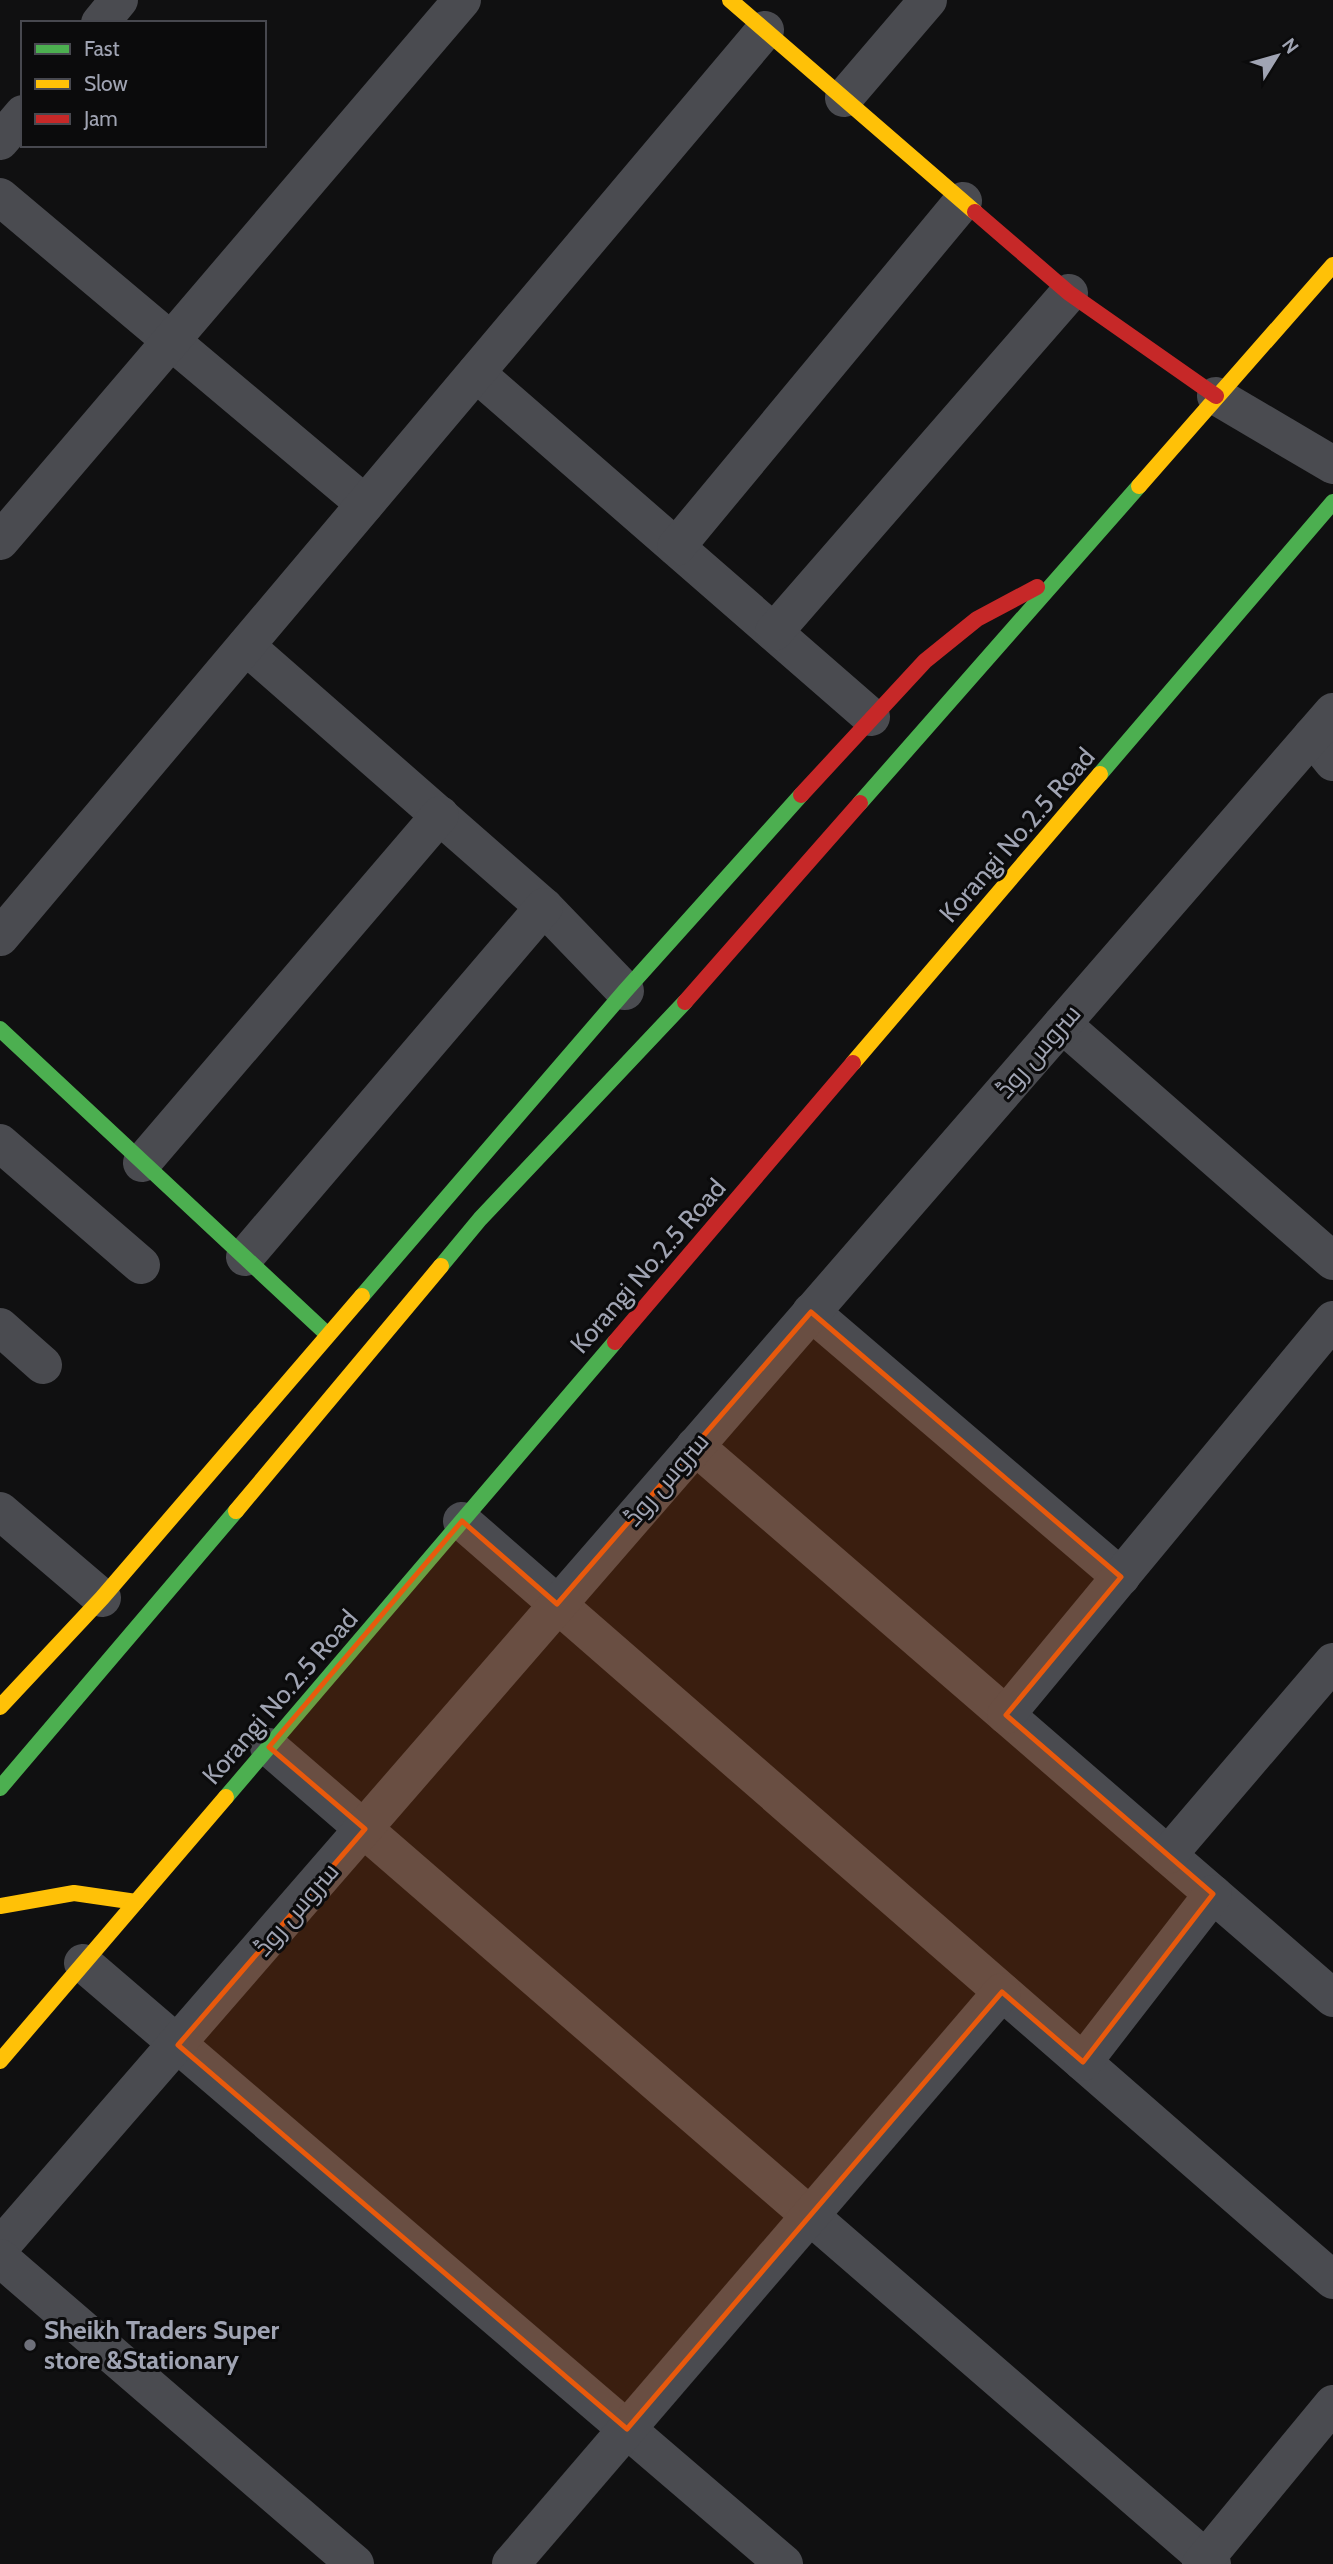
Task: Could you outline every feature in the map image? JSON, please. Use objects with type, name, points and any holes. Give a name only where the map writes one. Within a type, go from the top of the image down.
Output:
[{"type":"main road","points":[[730,0],[1069,293],[1216,396]]},
{"type":"main road","points":[[0,1788],[142,1624],[480,1219],[676,1012],[1333,265]]},
{"type":"main road","name":"Korangi No.2.5 Road","points":[[0,2061],[1333,502]]},
{"type":"main road","points":[[0,1707],[102,1598],[625,991],[871,717],[925,661],[977,619],[1058,576]]},
{"type":"main road","points":[[0,1029],[328,1335]]},
{"type":"main road","points":[[0,1906],[74,1894],[136,1902]]},
{"type":"street","points":[[102,21],[119,0]]},
{"type":"street","points":[[0,541],[462,0]]},
{"type":"street","points":[[844,98],[928,0]]},
{"type":"street","points":[[0,937],[765,30]]},
{"type":"street","points":[[0,141],[21,116]]},
{"type":"street","points":[[0,197],[365,505]]},
{"type":"street","points":[[676,547],[962,201]]},
{"type":"street","points":[[774,632],[1069,293]]},
{"type":"street","points":[[476,373],[871,717]]},
{"type":"street","points":[[1216,396],[1333,466]]},
{"type":"street","points":[[246,646],[544,907],[625,991]]},
{"type":"street","name":"سروس روڈ","points":[[0,2248],[1062,1024],[1326,737]]},
{"type":"street","points":[[142,1163],[440,815]]},
{"type":"street","points":[[246,1257],[544,907]]},
{"type":"street","points":[[1062,1024],[1333,1261]]},
{"type":"street","points":[[0,1143],[142,1265]]},
{"type":"street","points":[[811,1312],[1121,1577]]},
{"type":"street","points":[[1006,1715],[1333,1320]]},
{"type":"street","points":[[0,1327],[43,1365]]},
{"type":"street","points":[[695,1446],[1213,1894],[1327,1979]]},
{"type":"street","points":[[0,1511],[102,1598]]},
{"type":"street","points":[[462,1521],[1333,2280]]},
{"type":"street","points":[[1168,1855],[1333,1662]]},
{"type":"street","points":[[269,1746],[1207,2562],[1333,2404]]},
{"type":"street","points":[[1083,2062],[1213,1894]]},
{"type":"street","points":[[83,1964],[785,2564]]},
{"type":"street","points":[[511,2564],[1003,1992]]},
{"type":"street","points":[[0,2258],[355,2564]]},
{"type":"highlighted area","points":[[811,1312],[1121,1577],[1006,1715],[1213,1894],[1083,2062],[1002,1992],[627,2429],[178,2045],[365,1829],[269,1747],[462,1521],[557,1604]]},
{"type":"traffic: fast","points":[[860,803],[1139,486]]},
{"type":"traffic: fast","points":[[1100,774],[1333,502]]},
{"type":"traffic: fast","points":[[362,1296],[625,991],[801,795]]},
{"type":"traffic: fast","points":[[441,1266],[480,1219],[685,1002]]},
{"type":"traffic: fast","points":[[0,1029],[328,1335]]},
{"type":"traffic: fast","points":[[226,1797],[615,1342]]},
{"type":"traffic: fast","points":[[0,1788],[236,1511]]},
{"type":"traffic: slow","points":[[730,0],[975,212]]},
{"type":"traffic: slow","points":[[1139,486],[1333,265]]},
{"type":"traffic: slow","points":[[853,1063],[1100,774]]},
{"type":"traffic: slow","points":[[236,1511],[441,1266]]},
{"type":"traffic: slow","points":[[0,1707],[102,1598],[362,1296]]},
{"type":"traffic: slow","points":[[0,2061],[226,1797]]},
{"type":"traffic: slow","points":[[0,1906],[74,1893],[136,1902]]},
{"type":"traffic: jam","points":[[975,212],[1069,293],[1216,396]]},
{"type":"traffic: jam","points":[[801,795],[925,661],[977,619],[1037,587]]},
{"type":"traffic: jam","points":[[685,1002],[860,803]]},
{"type":"traffic: jam","points":[[615,1342],[853,1063]]},
{"type":"place","name":"Sheikh Traders Super store &Stationary","points":[[30,2345]]}]
